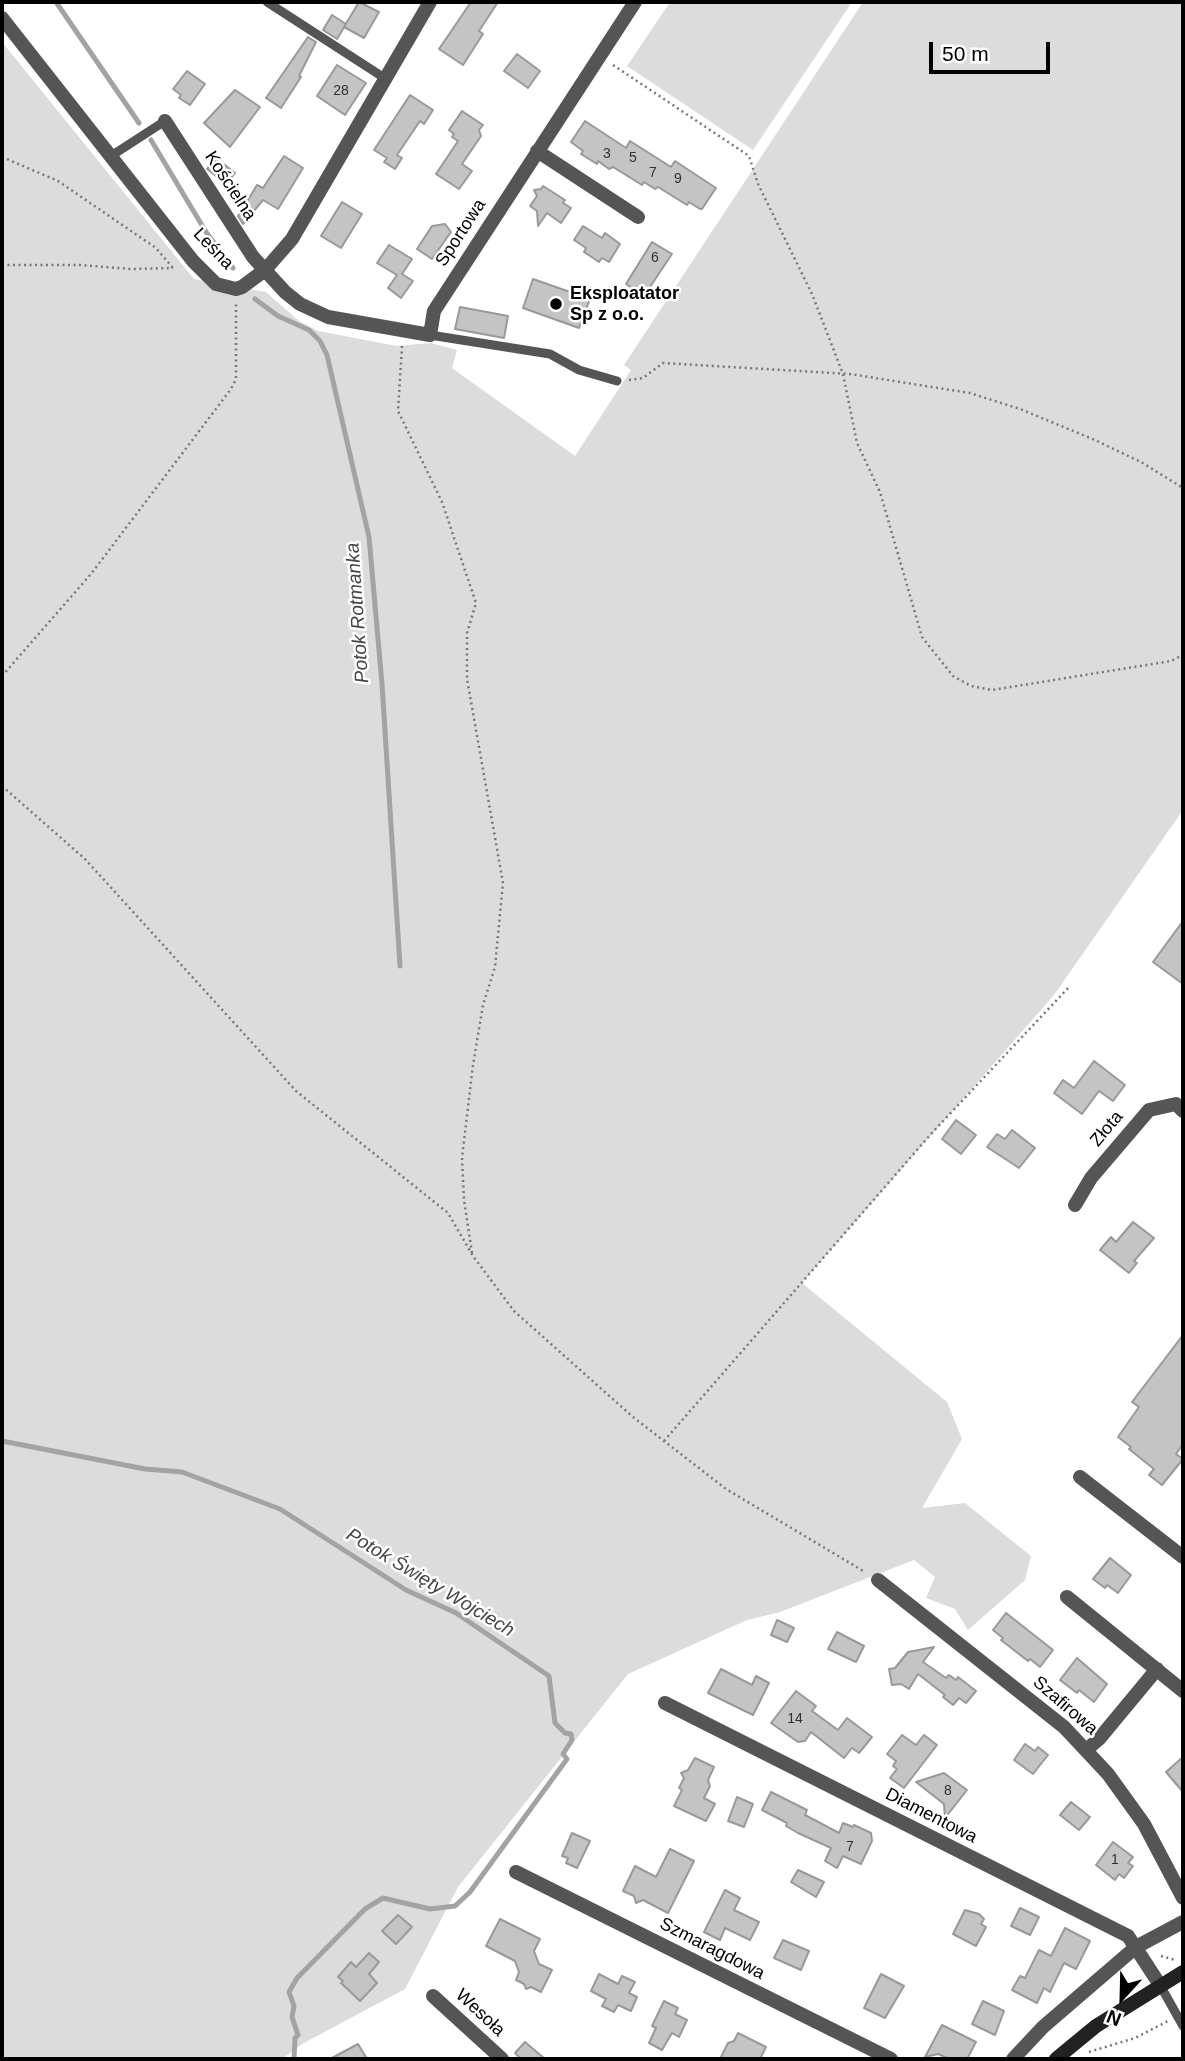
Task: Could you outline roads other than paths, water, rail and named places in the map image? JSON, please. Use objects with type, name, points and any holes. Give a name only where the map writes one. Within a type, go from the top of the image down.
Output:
[{"type":"main road","points":[[1056,2059],[1096,2026],[1160,1985],[1181,1966]]},
{"type":"street","name":"Leśna","points":[[2,18],[209,279],[225,288],[236,289],[265,270],[292,239],[430,2]]},
{"type":"street","name":"Sportowa","points":[[430,335],[434,311],[598,55],[635,2]]},
{"type":"street","name":"Kościelna","points":[[165,121],[253,257],[265,270]]},
{"type":"street","points":[[537,151],[638,217]]},
{"type":"street","points":[[265,270],[300,304],[328,317],[430,335]]},
{"type":"street","name":"Złota","points":[[1075,1205],[1091,1178],[1149,1110],[1176,1104],[1183,1111]]},
{"type":"street","points":[[1080,1477],[1183,1556]]},
{"type":"street","name":"Szafirowa","points":[[878,1580],[1064,1727],[1108,1774],[1144,1824],[1183,1898]]},
{"type":"street","points":[[1067,1597],[1183,1691]]},
{"type":"street","points":[[1086,1750],[1099,1739],[1157,1669]]},
{"type":"street","name":"Diamentowa","points":[[665,1703],[1128,1936],[1160,1985]]},
{"type":"street","name":"Szmaragdowa","points":[[516,1872],[891,2059]]},
{"type":"street","points":[[1013,2059],[1043,2027],[1136,1947],[1183,1922]]},
{"type":"street","name":"Wesoła","points":[[433,1996],[502,2059]]},
{"type":"lane","points":[[267,2],[386,79]]},
{"type":"lane","points":[[111,156],[165,121]]},
{"type":"lane","points":[[430,335],[550,354],[579,370],[617,381]]},
{"type":"lane","points":[[1160,1985],[1183,2026]]},
{"type":"waterway","name":"Potok Rotmanka","points":[[56,2],[139,123]]},
{"type":"waterway","name":"Potok Rotmanka","points":[[151,140],[206,232],[233,268]]},
{"type":"waterway","name":"Potok Rotmanka","points":[[255,299],[278,316],[309,330],[320,341],[327,355],[369,537],[382,684],[400,966]]},
{"type":"waterway","name":"Potok Święty Wojciech","points":[[2,1441],[145,1469],[182,1472],[280,1509],[406,1590],[456,1613],[549,1676],[555,1723],[565,1733],[571,1734],[572,1740],[563,1754],[567,1759],[470,1892],[455,1906],[430,1909],[383,1898],[365,1909],[297,1978],[289,1992],[294,2006],[292,2017],[298,2035],[295,2038],[294,2059]]},
{"type":"place","name":"Eksploatator Sp z o.o.","points":[[556,304]]}]
